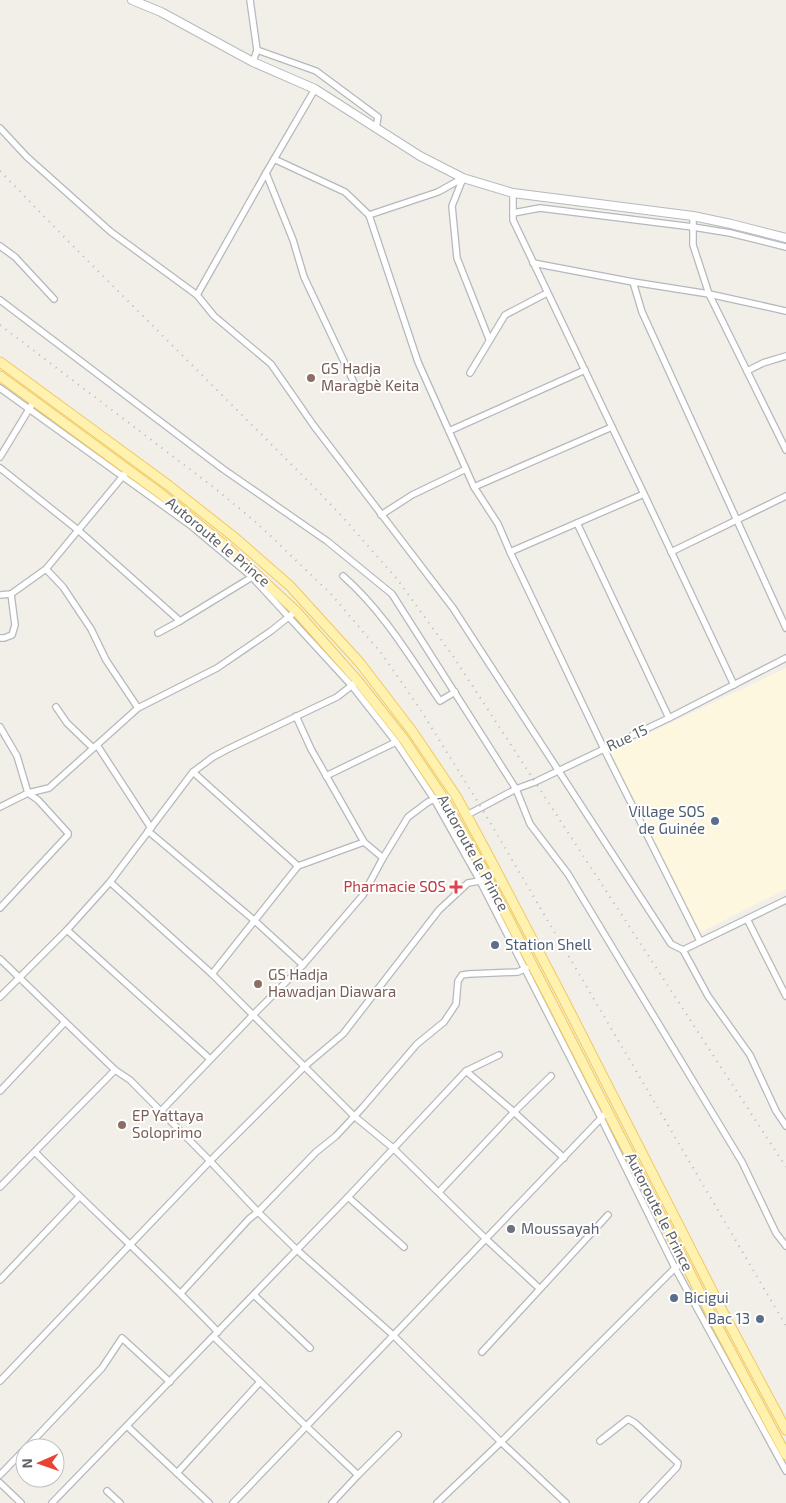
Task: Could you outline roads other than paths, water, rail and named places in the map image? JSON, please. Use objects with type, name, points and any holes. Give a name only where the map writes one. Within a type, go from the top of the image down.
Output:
[{"type":"main road","points":[[132,0],[161,12],[253,62],[315,89],[420,156],[462,178],[513,192],[693,216],[786,238]]},
{"type":"main road","name":"Autoroute le Prince","points":[[0,362],[168,485],[290,586],[372,678],[412,731],[467,815],[563,998],[724,1314],[786,1430]]},
{"type":"main road","name":"Autoroute le Prince","points":[[0,376],[32,405],[125,473],[161,494],[227,546],[292,613],[403,738],[483,879],[604,1115],[786,1455]]},
{"type":"street","points":[[250,0],[257,50],[253,62]]},
{"type":"street","points":[[257,50],[316,71],[378,117],[376,128]]},
{"type":"street","points":[[197,295],[315,89]]},
{"type":"street","points":[[0,128],[27,157],[111,232],[197,295],[214,316],[271,364],[314,426],[453,608],[671,944],[683,950],[708,996],[750,1055],[776,1111],[786,1126]]},
{"type":"street","points":[[274,159],[345,192],[369,215],[418,362],[474,488],[498,524],[604,749],[700,941]]},
{"type":"street","points":[[266,173],[293,240],[304,277],[356,387]]},
{"type":"street","points":[[369,215],[438,192],[462,178]]},
{"type":"street","points":[[462,178],[452,206],[458,258],[489,339]]},
{"type":"street","points":[[513,192],[512,220],[734,685]]},
{"type":"street","points":[[513,213],[540,208],[693,227],[730,233],[786,247]]},
{"type":"street","points":[[693,216],[693,245],[709,294],[786,450]]},
{"type":"street","points":[[0,246],[15,257],[54,299]]},
{"type":"street","points":[[533,263],[709,294],[786,311]]},
{"type":"street","points":[[633,282],[642,312],[786,628]]},
{"type":"street","points":[[470,373],[505,315],[547,293]]},
{"type":"street","points":[[0,300],[223,468],[327,540],[392,594],[516,789],[530,824],[568,874],[742,1162],[776,1233],[786,1246]]},
{"type":"street","points":[[747,371],[763,363],[786,356]]},
{"type":"street","points":[[449,432],[584,370]]},
{"type":"street","points":[[0,388],[32,405],[0,457]]},
{"type":"street","points":[[474,488],[612,427]]},
{"type":"street","points":[[0,468],[78,530],[180,621]]},
{"type":"street","points":[[381,515],[412,495],[466,469]]},
{"type":"street","points":[[0,595],[11,594],[46,569],[125,473],[190,525],[292,613],[271,631],[217,668],[138,708],[49,788],[28,793],[0,808]]},
{"type":"street","points":[[510,552],[644,494]]},
{"type":"street","points":[[671,552],[786,496]]},
{"type":"street","points":[[577,524],[669,718]]},
{"type":"street","points":[[46,569],[63,586],[91,629],[106,660],[138,708]]},
{"type":"street","points":[[343,576],[359,590],[386,623],[440,701],[455,692]]},
{"type":"street","points":[[158,633],[252,578]]},
{"type":"street","points":[[0,638],[12,635],[15,625],[11,594]]},
{"type":"street","name":"Rue 15","points":[[467,815],[516,789],[535,782],[669,718],[786,658]]},
{"type":"street","points":[[0,997],[67,930],[110,882],[194,772],[213,757],[338,697],[355,684],[438,797],[408,817],[363,895],[304,965],[161,1111]]},
{"type":"street","points":[[56,707],[67,723],[95,746],[150,830],[304,965]]},
{"type":"street","points":[[296,716],[311,749],[364,842],[383,858]]},
{"type":"street","points":[[0,728],[17,756],[28,793],[38,800],[68,833],[0,908]]},
{"type":"street","points":[[326,776],[396,742]]},
{"type":"street","points":[[194,772],[298,866]]},
{"type":"street","points":[[212,974],[298,866],[364,842]]},
{"type":"street","points":[[1,1379],[304,1066],[343,1034],[439,910],[468,883],[483,879]]},
{"type":"street","points":[[110,882],[212,974],[354,1116],[393,1148],[539,1288]]},
{"type":"street","points":[[683,950],[786,900]]},
{"type":"street","points":[[748,920],[786,996]]},
{"type":"street","points":[[67,930],[210,1059]]},
{"type":"street","points":[[0,959],[115,1070],[130,1080],[297,1250],[393,1335],[501,1442],[566,1503]]},
{"type":"street","points":[[181,1293],[249,1219],[316,1152],[336,1136],[417,1044],[444,1022],[456,1004],[458,981],[462,975],[518,972],[529,967]]},
{"type":"street","points":[[0,1091],[65,1022]]},
{"type":"street","points":[[52,1503],[348,1197],[466,1071],[499,1055]]},
{"type":"street","points":[[0,1187],[115,1070]]},
{"type":"street","points":[[466,1071],[564,1158]]},
{"type":"street","points":[[439,1192],[514,1112],[551,1076]]},
{"type":"street","points":[[233,1503],[604,1115],[675,1268],[786,1471]]},
{"type":"street","points":[[35,1152],[181,1293],[260,1382],[358,1475]]},
{"type":"street","points":[[0,1280],[79,1196]]},
{"type":"street","points":[[348,1197],[404,1247]]},
{"type":"street","points":[[482,1352],[608,1215]]},
{"type":"street","points":[[437,1503],[501,1442],[675,1268],[684,1262]]},
{"type":"street","points":[[254,1295],[310,1348]]},
{"type":"street","points":[[35,1438],[102,1368],[122,1338],[170,1382]]},
{"type":"street","points":[[177,1473],[260,1382]]},
{"type":"street","points":[[600,1441],[628,1419],[635,1422],[678,1463],[677,1467],[643,1503]]},
{"type":"street","points":[[127,1426],[209,1503]]},
{"type":"street","points":[[332,1503],[398,1436]]},
{"type":"street","points":[[0,1475],[15,1459]]},
{"type":"street","points":[[0,1482],[21,1503]]},
{"type":"street","points":[[107,1491],[120,1503]]},
{"type":"railway","points":[[0,171],[304,477],[339,513],[397,579],[453,656],[786,1167]]},
{"type":"railway","points":[[0,325],[212,486],[257,523],[331,594],[382,654],[420,709],[481,807],[786,1326]]},
{"type":"place","name":"GS Hadja Maragbè Keita","points":[[311,378]]},
{"type":"place","name":"Village SOS de Guinée","points":[[715,821]]},
{"type":"place","name":"Pharmacie SOS","points":[[456,887]]},
{"type":"place","name":"Station Shell","points":[[495,945]]},
{"type":"place","name":"GS Hadja Hawadjan Diawara","points":[[258,984]]},
{"type":"place","name":"EP Yattaya Soloprimo","points":[[122,1125]]},
{"type":"place","name":"Moussayah","points":[[511,1229]]},
{"type":"place","name":"Bicigui","points":[[674,1298]]},
{"type":"place","name":"Bac 13","points":[[760,1319]]}]
